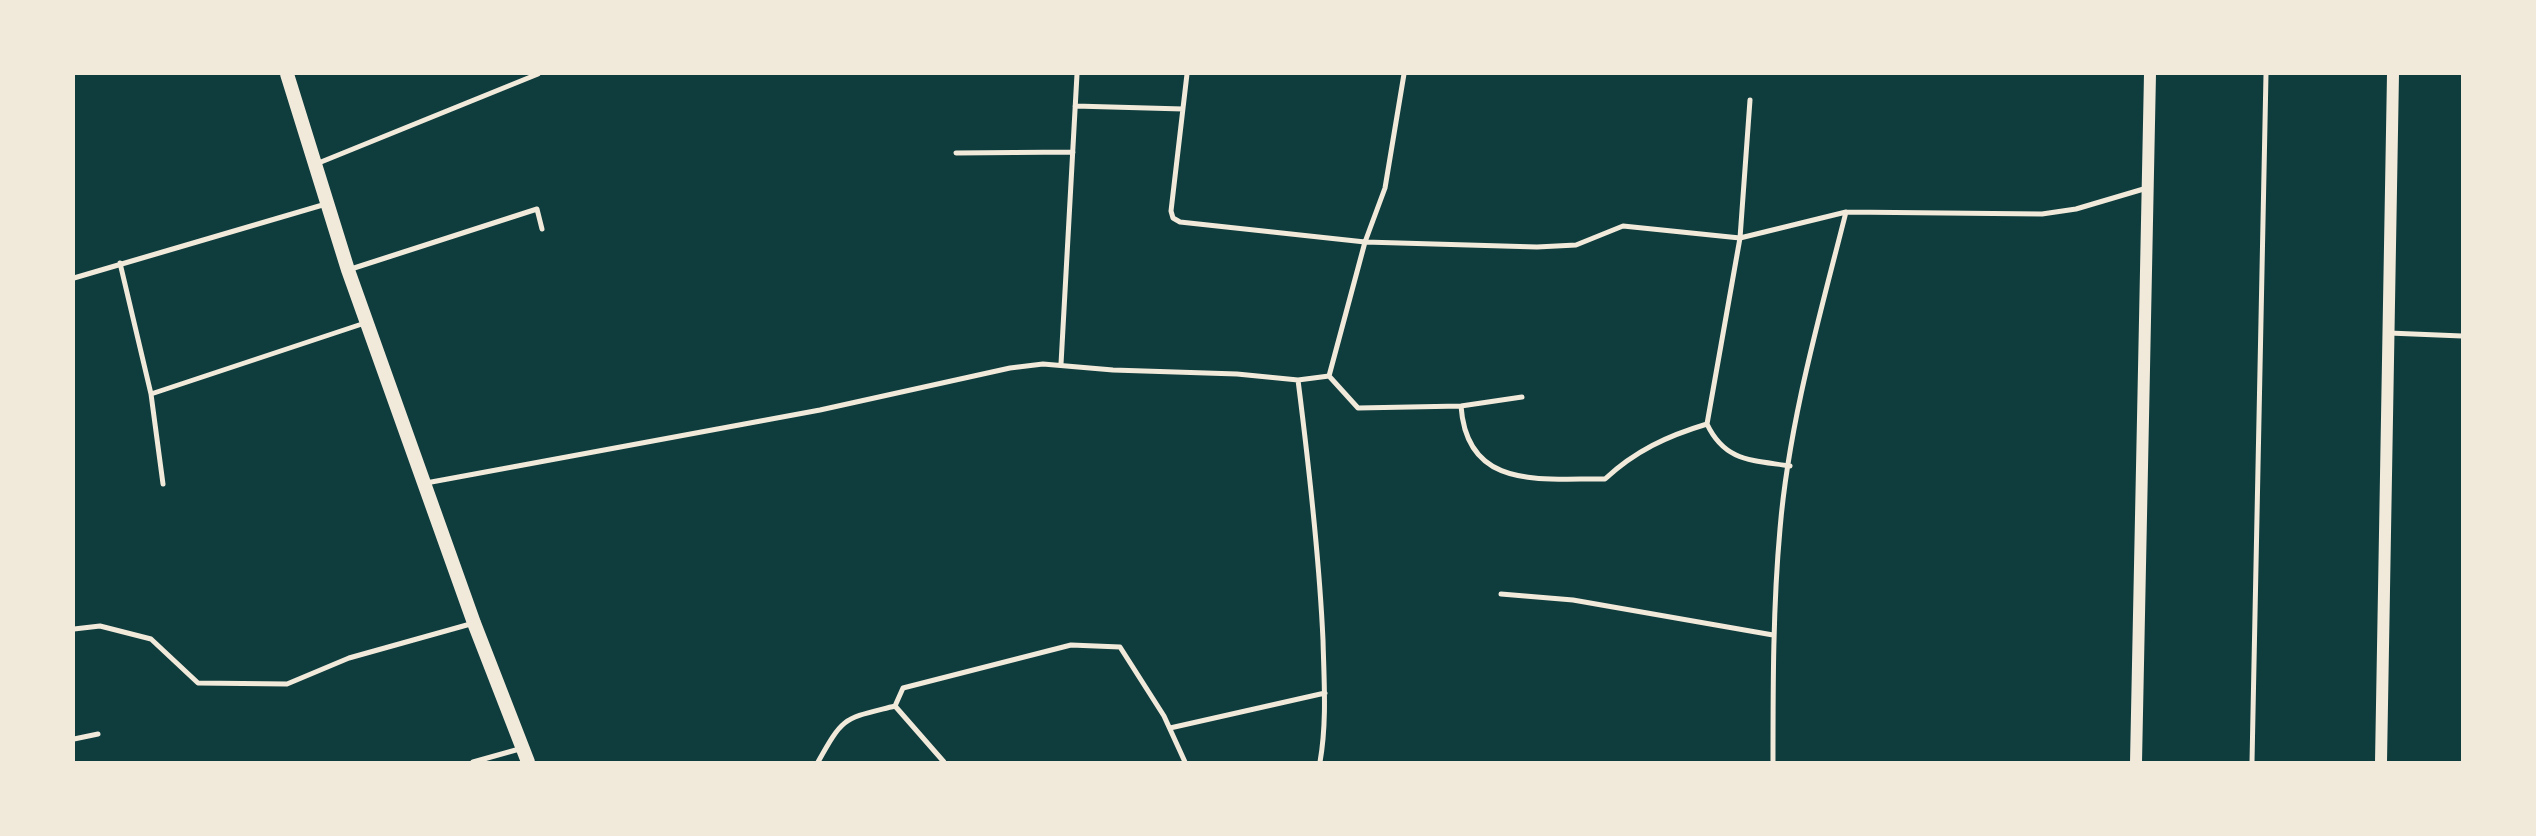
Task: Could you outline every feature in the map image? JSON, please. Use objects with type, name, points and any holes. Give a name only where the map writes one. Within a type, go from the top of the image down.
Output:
[{"type":"main road","points":[[289,74],[348,270],[474,623],[528,762]]},
{"type":"street","points":[[2136,762],[2150,74]]},
{"type":"street","points":[[2381,762],[2393,74]]},
{"type":"lane","points":[[316,164],[538,74]]},
{"type":"lane","points":[[1061,364],[1077,74]]},
{"type":"lane","points":[[1187,74],[1171,211],[1173,218],[1180,222],[1258,232],[1365,242],[1537,247],[1576,245],[1623,226],[1740,238],[1846,212],[2042,214],[2076,209],[2147,188]]},
{"type":"lane","points":[[1329,376],[1365,242],[1385,188],[1404,74]]},
{"type":"lane","points":[[2252,762],[2266,74]]},
{"type":"lane","points":[[1750,100],[1740,238],[1707,424],[1715,441],[1735,457],[1790,466]]},
{"type":"lane","points":[[1075,106],[1183,109]]},
{"type":"lane","points":[[956,153],[1073,152]]},
{"type":"lane","points":[[74,278],[326,204]]},
{"type":"lane","points":[[348,270],[537,209],[542,229]]},
{"type":"lane","points":[[1773,762],[1773,635],[1780,526],[1806,368],[1846,212]]},
{"type":"lane","points":[[120,263],[151,394],[163,484]]},
{"type":"lane","points":[[151,394],[368,322]]},
{"type":"lane","points":[[2388,333],[2462,336]]},
{"type":"lane","points":[[424,483],[820,410],[1010,368],[1061,364],[1113,370],[1237,373],[1298,380],[1329,376]]},
{"type":"lane","points":[[1329,376],[1358,408],[1461,406],[1522,397]]},
{"type":"lane","points":[[1298,380],[1316,523],[1325,693],[1320,762]]},
{"type":"lane","points":[[1461,406],[1463,432],[1487,464],[1515,478],[1605,479],[1626,459],[1669,435],[1707,424]]},
{"type":"lane","points":[[1501,594],[1573,600],[1773,635]]},
{"type":"lane","points":[[74,629],[100,626],[151,639],[198,683],[287,684],[349,658],[474,623]]},
{"type":"lane","points":[[895,706],[903,688],[1071,645],[1098,644],[1120,647],[1170,729],[1185,762]]},
{"type":"lane","points":[[1170,729],[1325,693]]},
{"type":"lane","points":[[818,762],[848,718],[895,706]]},
{"type":"lane","points":[[895,706],[944,762]]},
{"type":"lane","points":[[74,739],[98,734]]},
{"type":"lane","points":[[473,762],[523,748]]}]
